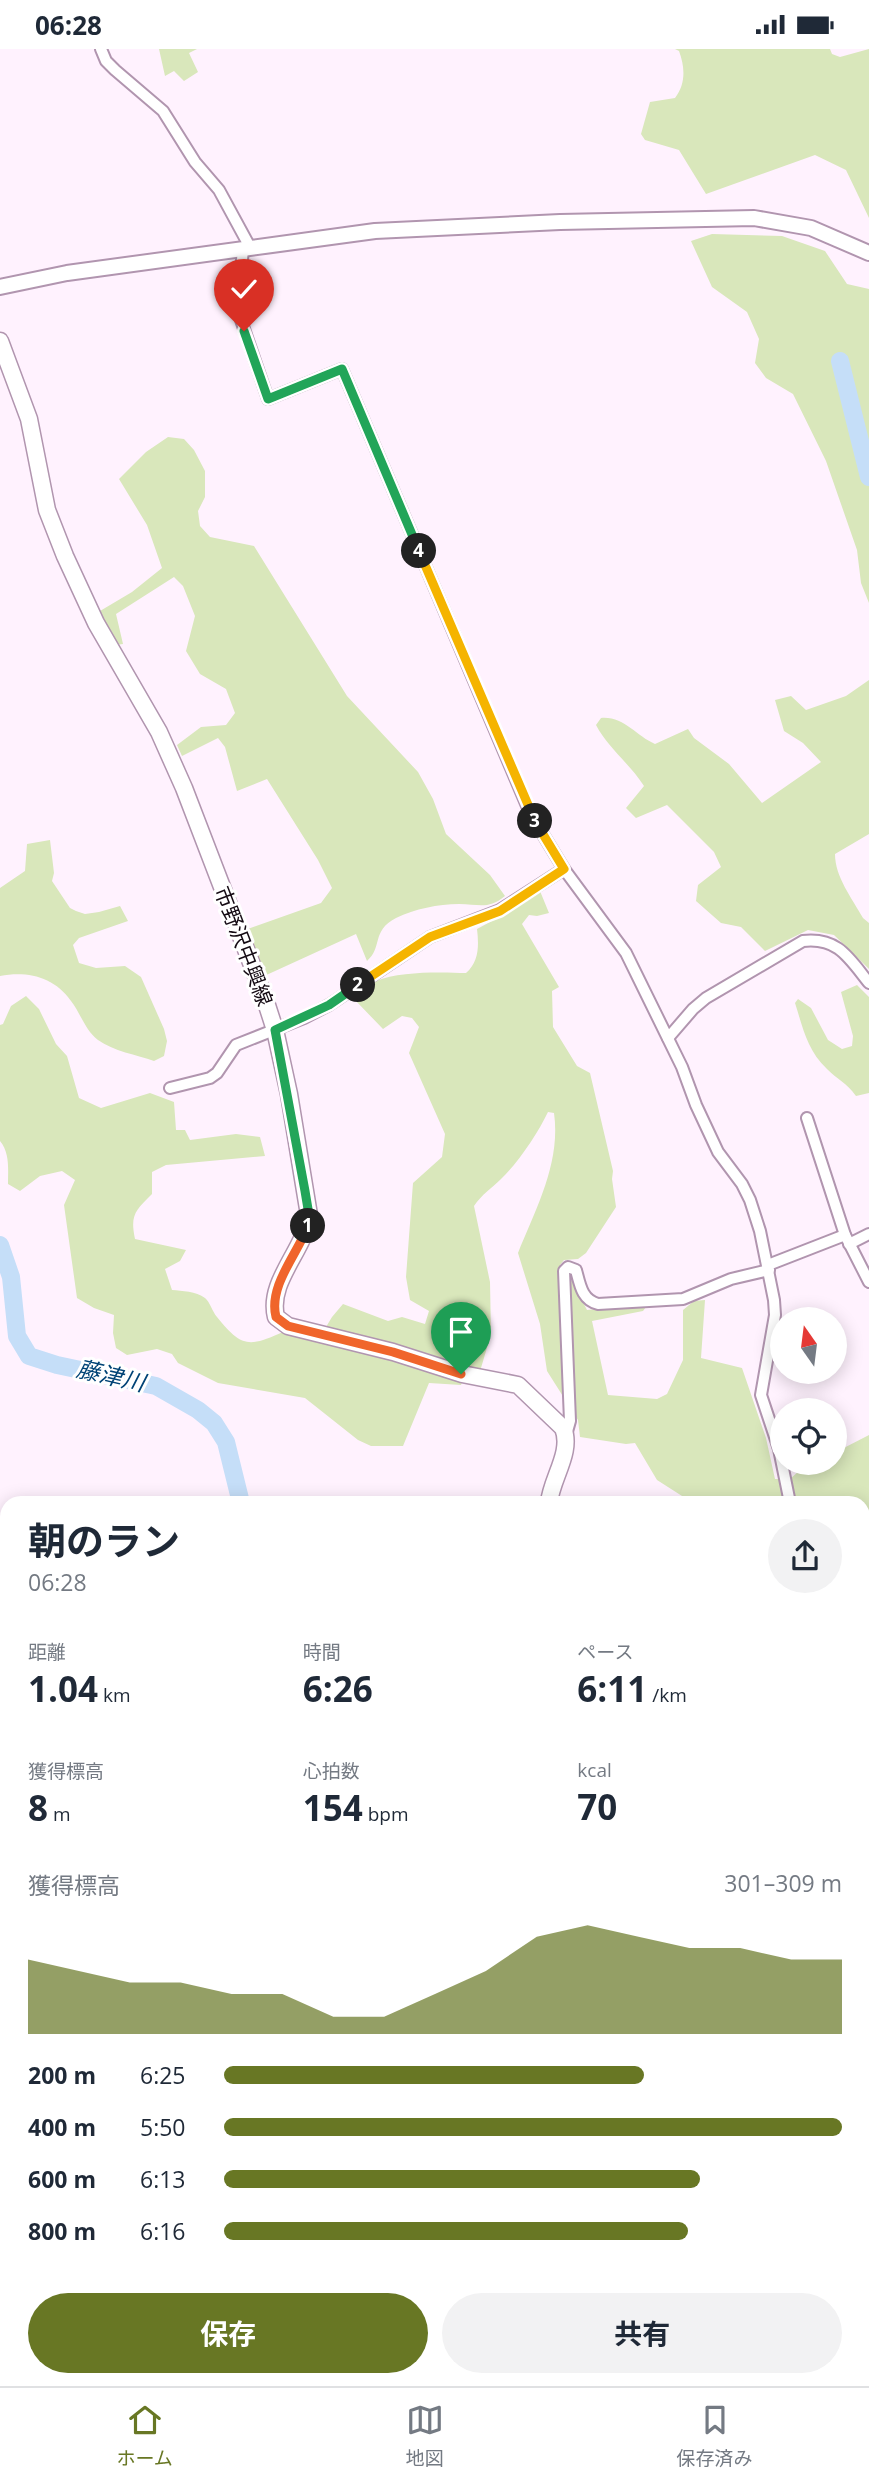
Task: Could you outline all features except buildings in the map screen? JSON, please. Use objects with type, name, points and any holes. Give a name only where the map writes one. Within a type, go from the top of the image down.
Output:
[{"type":"main road","name":"市野沢中興線","points":[[0,341],[29,419],[47,510],[96,623],[159,732],[184,788],[275,1030],[289,1094],[309,1215],[304,1236],[284,1271],[275,1302],[276,1317],[288,1326],[393,1352],[461,1374],[517,1385],[563,1428],[566,1435]]},
{"type":"main road","points":[[551,1496],[566,1446],[566,1435]]},
{"type":"street","points":[[101,49],[106,61],[163,111],[195,162],[219,190],[247,249],[238,298],[240,317],[268,399],[342,369],[530,813],[564,869],[626,953],[719,1152],[750,1200],[768,1267],[775,1315],[761,1395],[779,1450],[789,1496]]},
{"type":"street","points":[[0,287],[67,273],[375,231],[573,222],[754,218],[811,228],[869,253]]},
{"type":"street","points":[[170,1088],[210,1078],[221,1068],[236,1045],[329,1005],[430,937],[500,911],[564,869]]},
{"type":"street","points":[[668,1038],[706,998],[795,943],[817,939],[843,951],[869,983]]},
{"type":"street","points":[[807,1118],[847,1239],[869,1282]]},
{"type":"street","points":[[566,1435],[570,1421],[564,1271],[568,1267],[576,1270],[584,1296],[590,1302],[598,1304],[683,1299],[731,1279],[869,1234]]},
{"type":"green space","points":[[159,49],[197,49],[189,53],[198,72],[184,81],[174,71],[165,76]]},
{"type":"green space","points":[[675,49],[830,49],[832,54],[840,57],[869,49],[869,218],[846,170],[815,155],[706,194],[679,150],[645,140],[641,134],[650,102],[675,98],[681,87],[682,63],[679,51]]},
{"type":"green space","points":[[712,234],[782,236],[825,251],[847,284],[869,289],[869,603],[861,583],[857,550],[826,461],[793,394],[766,378],[755,363],[759,339],[747,312],[712,287],[691,241]]},
{"type":"green space","points":[[168,437],[184,439],[194,450],[205,471],[205,497],[198,511],[200,526],[210,537],[254,546],[347,696],[418,772],[433,799],[446,834],[490,875],[505,896],[488,905],[435,906],[396,918],[383,928],[375,950],[367,961],[356,934],[262,977],[245,930],[321,903],[332,888],[318,860],[267,779],[237,791],[225,747],[218,738],[182,756],[177,745],[201,727],[226,725],[235,713],[226,689],[200,674],[186,651],[195,616],[183,586],[174,577],[116,614],[123,644],[115,645],[102,623],[100,611],[132,592],[162,568],[147,525],[119,479],[146,452]]},
{"type":"green space","points":[[869,680],[869,834],[835,854],[845,887],[863,918],[869,923],[869,969],[834,935],[808,930],[765,951],[741,927],[721,923],[696,901],[698,885],[721,867],[714,852],[667,805],[636,818],[626,808],[644,786],[596,725],[601,718],[616,720],[655,744],[688,729],[694,738],[729,764],[762,803],[821,762],[803,743],[784,731],[775,700],[791,696],[806,710],[846,696]]},
{"type":"green space","points":[[50,840],[54,873],[52,881],[70,908],[85,914],[120,906],[128,921],[79,938],[73,945],[79,963],[96,968],[125,966],[141,977],[167,1041],[164,1056],[154,1061],[118,1050],[98,1040],[64,993],[48,981],[21,974],[0,976],[0,888],[25,871],[27,844]]},
{"type":"green space","points":[[540,891],[549,913],[529,915],[522,924],[559,987],[552,991],[553,1027],[577,1066],[590,1073],[613,1171],[616,1207],[586,1253],[578,1259],[564,1260],[560,1265],[560,1280],[572,1281],[587,1310],[641,1304],[646,1307],[643,1311],[592,1321],[608,1395],[657,1399],[667,1394],[683,1360],[683,1310],[694,1301],[705,1300],[701,1358],[742,1368],[766,1438],[770,1475],[774,1475],[775,1479],[790,1479],[794,1475],[847,1475],[847,1446],[869,1435],[869,1496],[682,1496],[657,1480],[635,1443],[580,1437],[578,1420],[547,1371],[540,1324],[518,1253],[550,1167],[554,1150],[554,1113],[548,1112],[514,1165],[474,1206],[490,1282],[491,1334],[481,1368],[467,1369],[461,1385],[429,1383],[403,1446],[371,1446],[358,1440],[305,1398],[218,1383],[178,1363],[172,1354],[157,1349],[127,1355],[116,1348],[114,1315],[77,1298],[64,1205],[75,1180],[62,1171],[40,1176],[20,1191],[8,1184],[7,1156],[0,1141],[0,1025],[11,1006],[26,996],[39,1009],[56,1044],[67,1056],[79,1098],[101,1108],[150,1093],[174,1102],[176,1130],[185,1130],[190,1140],[236,1134],[260,1137],[265,1156],[166,1165],[152,1172],[152,1194],[135,1214],[135,1239],[186,1250],[180,1261],[165,1269],[172,1290],[205,1298],[215,1315],[240,1339],[254,1342],[283,1332],[317,1342],[343,1304],[388,1321],[402,1317],[425,1324],[429,1311],[410,1300],[406,1277],[413,1183],[442,1157],[445,1134],[409,1053],[419,1027],[412,1018],[402,1016],[383,1029],[354,999],[376,981],[396,975],[466,973],[477,953],[477,929],[516,908]]},
{"type":"green space","points":[[857,985],[869,997],[869,1093],[856,1096],[820,1062],[806,1038],[795,1003],[798,999],[811,1008],[828,1040],[842,1049],[852,1046],[853,1036],[841,992]]},
{"type":"waterway","points":[[840,361],[869,477]]},
{"type":"waterway","name":"藤津川","points":[[0,1245],[11,1277],[17,1336],[29,1356],[57,1365],[156,1386],[198,1410],[214,1423],[226,1442],[239,1496]]},
{"type":"route","points":[[244,331],[268,399],[342,369],[530,813],[564,869],[500,911],[430,937],[329,1005],[275,1030],[289,1094],[309,1215],[308,1226],[300,1245],[284,1271],[275,1302],[276,1317],[288,1326],[393,1352],[461,1374]]}]
